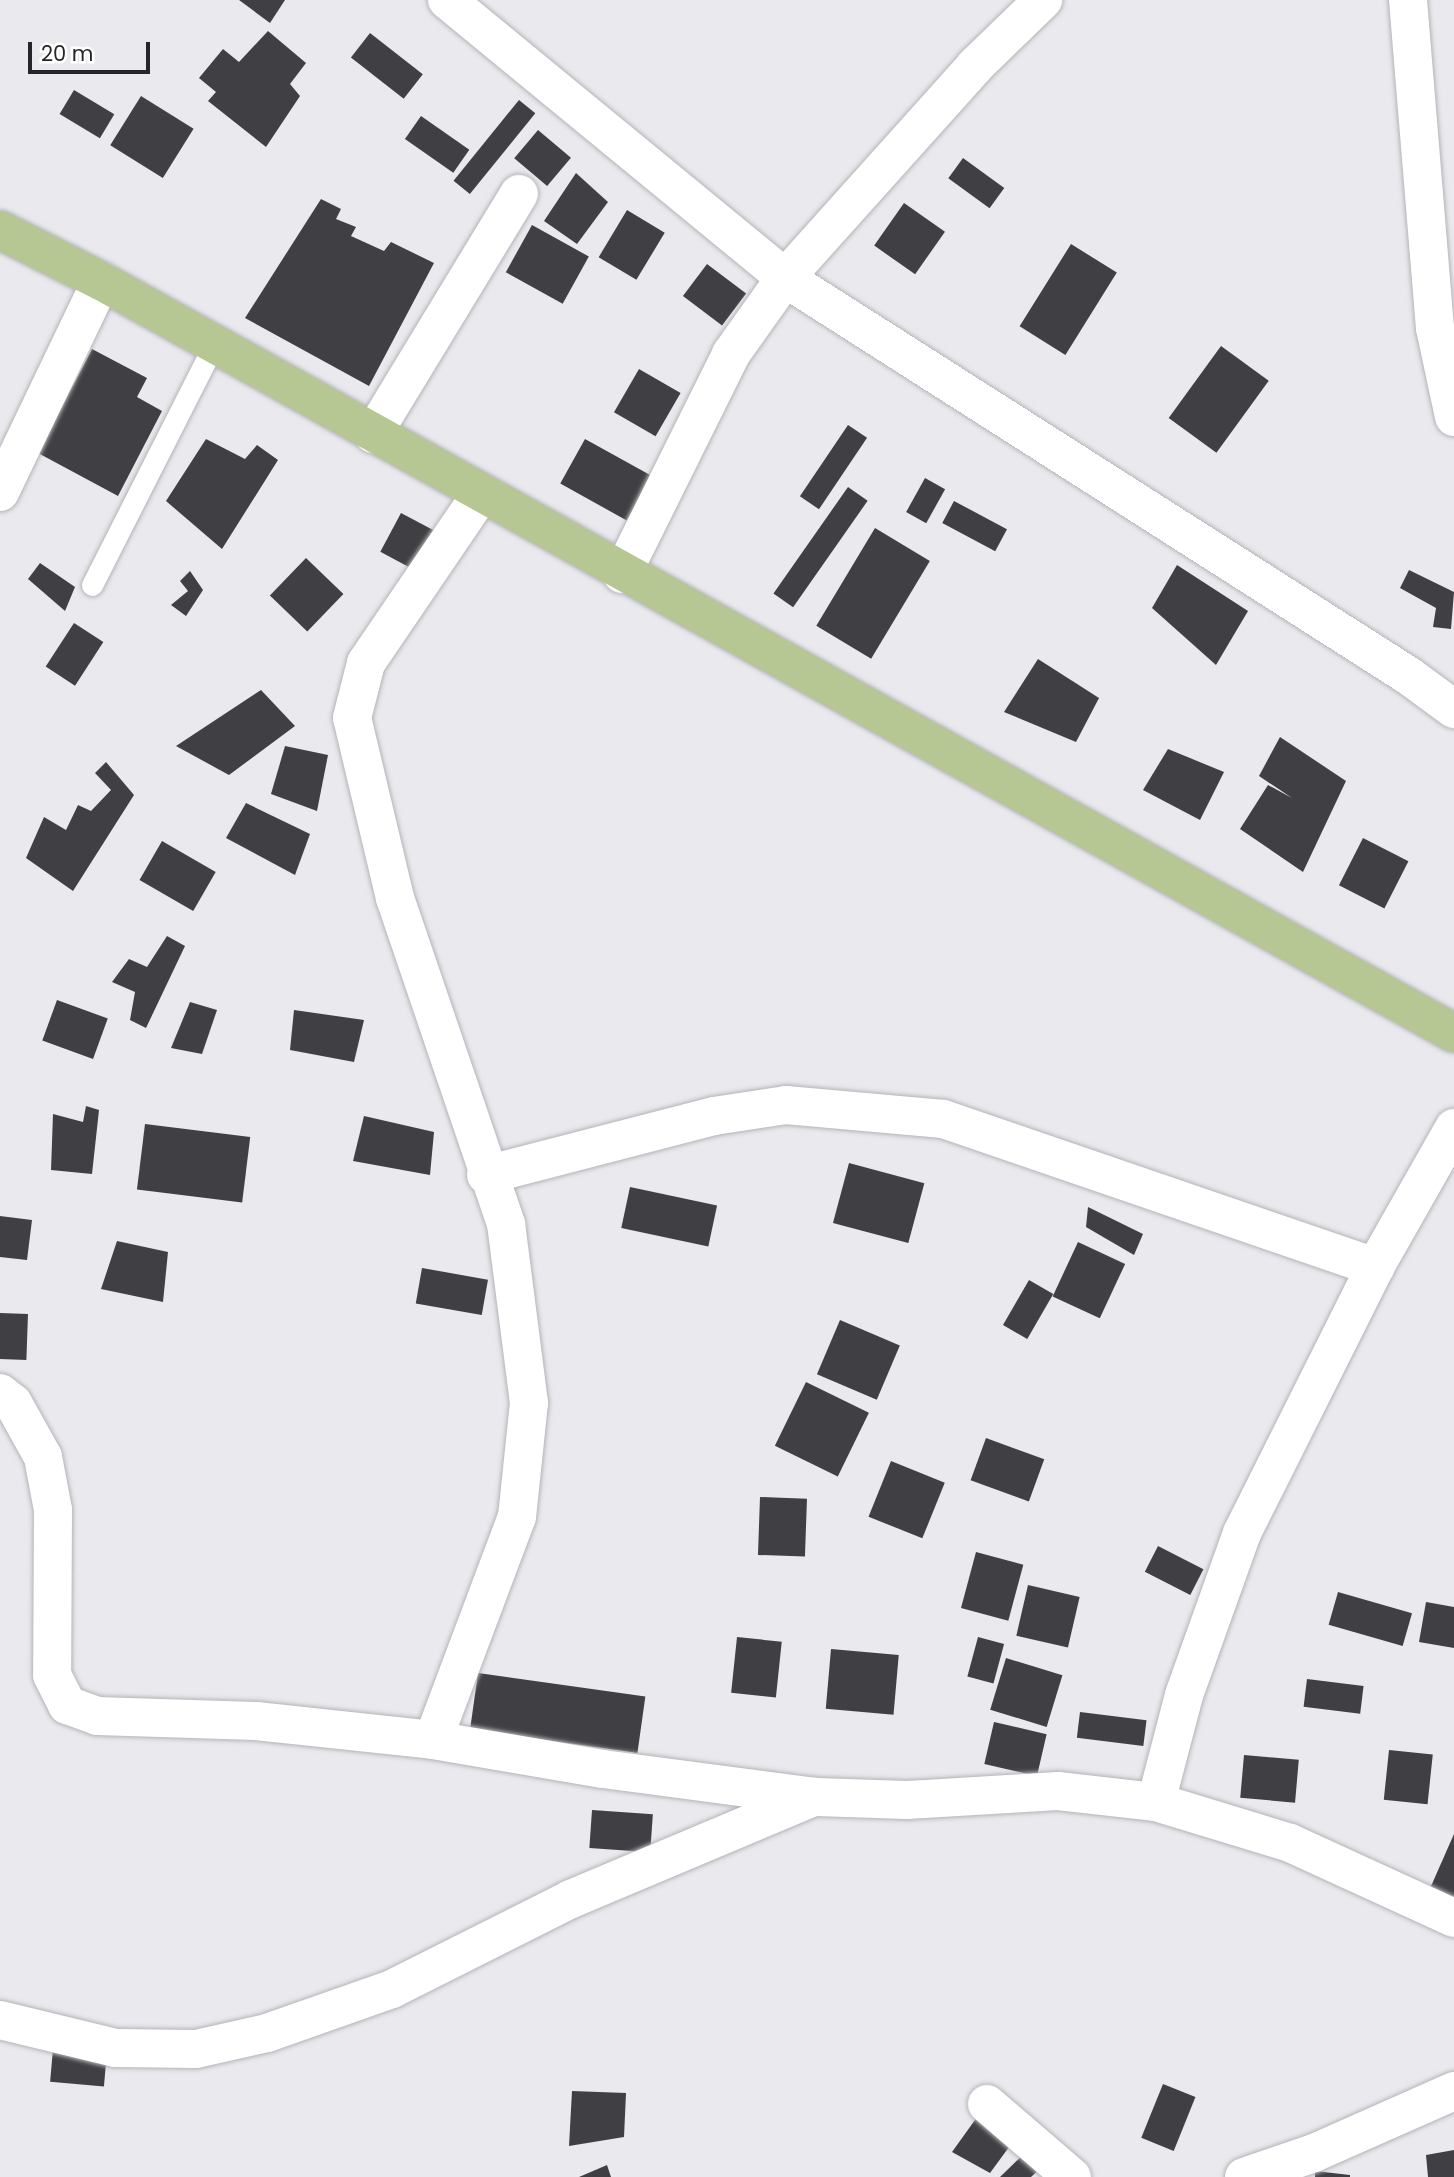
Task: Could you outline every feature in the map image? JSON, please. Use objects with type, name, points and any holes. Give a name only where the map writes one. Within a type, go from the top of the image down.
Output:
[{"type":"main road","points":[[0,230],[101,281],[622,574],[1454,1033]]},
{"type":"street","points":[[447,0],[785,278],[1409,676],[1454,709]]},
{"type":"street","points":[[622,574],[731,354],[785,278],[975,66],[1043,0]]},
{"type":"street","points":[[1408,0],[1435,328],[1454,417]]},
{"type":"street","points":[[373,434],[519,194]]},
{"type":"street","points":[[0,492],[101,281]]},
{"type":"street","points":[[433,1740],[517,1517],[529,1403],[506,1224],[486,1175],[396,898],[352,719],[366,663],[480,495]]},
{"type":"street","points":[[486,1175],[714,1116],[786,1105],[943,1119],[1375,1267]]},
{"type":"street","points":[[1156,1802],[1184,1695],[1242,1533],[1375,1267],[1454,1128]]},
{"type":"street","points":[[0,1392],[13,1404],[43,1457],[54,1510],[52,1675],[67,1704],[97,1716],[256,1721],[433,1740],[603,1769],[816,1797],[907,1800],[1058,1791],[1156,1802],[1290,1843],[1454,1918]]},
{"type":"street","points":[[0,2020],[116,2048],[196,2049],[267,2033],[392,1989],[571,1899],[816,1797]]},
{"type":"street","points":[[1244,2177],[1314,2153],[1454,2091]]},
{"type":"street","points":[[987,2104],[1072,2177]]},
{"type":"lane","points":[[92,585],[214,345]]},
{"type":"building","points":[[239,0],[285,0],[270,23]]},
{"type":"building","points":[[268,31],[306,63],[290,84],[300,96],[266,147],[208,101],[216,92],[199,78],[223,49],[239,62]]},
{"type":"building","points":[[370,33],[423,74],[404,99],[351,57]]},
{"type":"building","points":[[74,90],[114,114],[100,138],[60,114]]},
{"type":"building","points":[[141,96],[194,129],[163,178],[110,145]]},
{"type":"building","points":[[519,100],[535,113],[470,194],[454,181]]},
{"type":"building","points":[[421,116],[469,150],[453,173],[405,139]]},
{"type":"building","points":[[538,130],[571,158],[547,186],[514,158]]},
{"type":"building","points":[[963,158],[1004,188],[990,208],[948,178]]},
{"type":"building","points":[[576,173],[608,202],[577,244],[544,221]]},
{"type":"building","points":[[321,199],[341,209],[336,219],[356,227],[351,236],[384,251],[391,242],[434,263],[369,386],[245,318]]},
{"type":"building","points":[[904,203],[945,232],[915,274],[874,246]]},
{"type":"building","points":[[627,210],[665,233],[636,280],[599,257]]},
{"type":"building","points":[[532,225],[589,257],[563,304],[506,272]]},
{"type":"building","points":[[1071,244],[1117,273],[1065,355],[1020,326]]},
{"type":"building","points":[[707,264],[746,293],[722,325],[683,296]]},
{"type":"building","points":[[1221,346],[1269,381],[1216,453],[1169,418]]},
{"type":"building","points":[[92,349],[147,378],[137,397],[162,411],[118,496],[38,453]]},
{"type":"building","points":[[639,369],[681,393],[656,436],[614,412]]},
{"type":"building","points":[[848,425],[867,438],[819,509],[800,496]]},
{"type":"building","points":[[206,439],[245,459],[257,445],[278,460],[222,549],[166,501]]},
{"type":"building","points":[[585,439],[651,476],[627,520],[560,484]]},
{"type":"building","points":[[925,478],[945,489],[926,523],[906,512]]},
{"type":"building","points":[[848,487],[868,501],[793,607],[773,593]]},
{"type":"building","points":[[954,501],[1007,529],[995,551],[942,523]]},
{"type":"building","points":[[401,513],[435,531],[414,570],[380,552]]},
{"type":"building","points":[[875,528],[930,561],[871,659],[816,626]]},
{"type":"building","points":[[306,558],[343,594],[307,632],[270,595]]},
{"type":"building","points":[[40,563],[75,587],[65,611],[28,579]]},
{"type":"building","points":[[1177,565],[1248,611],[1216,665],[1152,608]]},
{"type":"building","points":[[1409,570],[1454,592],[1451,629],[1433,627],[1436,608],[1400,588]]},
{"type":"building","points":[[190,571],[203,590],[186,616],[171,605],[188,591],[180,581]]},
{"type":"building","points":[[74,623],[103,642],[75,686],[46,667]]},
{"type":"building","points":[[1038,659],[1099,698],[1076,742],[1004,712]]},
{"type":"building","points":[[261,690],[295,726],[229,775],[176,746]]},
{"type":"building","points":[[1280,737],[1346,781],[1303,872],[1240,829],[1268,785],[1292,798],[1259,776]]},
{"type":"building","points":[[285,746],[328,755],[317,811],[271,794]]},
{"type":"building","points":[[1168,749],[1224,772],[1200,820],[1143,790]]},
{"type":"building","points":[[106,762],[134,795],[73,891],[26,858],[44,817],[66,830],[78,805],[91,811],[111,790],[95,773]]},
{"type":"building","points":[[246,803],[310,834],[295,875],[226,838]]},
{"type":"building","points":[[1363,838],[1408,861],[1384,908],[1339,885]]},
{"type":"building","points":[[162,841],[216,872],[193,911],[140,880]]},
{"type":"building","points":[[167,936],[185,946],[146,1028],[130,1020],[135,992],[112,982],[129,959],[147,967]]},
{"type":"building","points":[[57,1000],[108,1018],[93,1059],[42,1040]]},
{"type":"building","points":[[190,1002],[217,1010],[202,1054],[171,1048]]},
{"type":"building","points":[[294,1010],[364,1020],[354,1062],[290,1050]]},
{"type":"building","points":[[86,1106],[99,1110],[92,1174],[51,1170],[53,1114],[83,1122]]},
{"type":"building","points":[[364,1116],[434,1132],[430,1175],[353,1161]]},
{"type":"building","points":[[145,1124],[250,1137],[242,1202],[137,1190]]},
{"type":"building","points":[[849,1163],[924,1183],[908,1243],[833,1223]]},
{"type":"building","points":[[630,1187],[717,1206],[708,1247],[621,1228]]},
{"type":"building","points":[[1088,1207],[1143,1234],[1134,1255],[1086,1227]]},
{"type":"building","points":[[0,1216],[32,1220],[27,1260],[0,1257]]},
{"type":"building","points":[[117,1241],[168,1252],[163,1302],[101,1289]]},
{"type":"building","points":[[1078,1242],[1125,1264],[1100,1318],[1053,1296]]},
{"type":"building","points":[[422,1268],[488,1280],[482,1315],[416,1303]]},
{"type":"building","points":[[1029,1280],[1053,1294],[1027,1339],[1003,1325]]},
{"type":"building","points":[[0,1313],[28,1314],[26,1360],[0,1359]]},
{"type":"building","points":[[840,1320],[900,1345],[877,1400],[817,1374]]},
{"type":"building","points":[[806,1382],[869,1413],[838,1477],[775,1446]]},
{"type":"building","points":[[986,1438],[1044,1459],[1029,1501],[971,1480]]},
{"type":"building","points":[[891,1461],[945,1483],[922,1538],[869,1517]]},
{"type":"building","points":[[760,1497],[807,1499],[805,1557],[758,1555]]},
{"type":"building","points":[[1158,1546],[1203,1569],[1190,1595],[1145,1572]]},
{"type":"building","points":[[976,1552],[1023,1565],[1008,1621],[961,1608]]},
{"type":"building","points":[[1028,1585],[1080,1597],[1068,1648],[1016,1636]]},
{"type":"building","points":[[1338,1592],[1412,1613],[1403,1646],[1329,1625]]},
{"type":"building","points":[[1426,1602],[1454,1607],[1454,1648],[1419,1642]]},
{"type":"building","points":[[737,1637],[782,1642],[776,1697],[731,1693]]},
{"type":"building","points":[[978,1637],[1004,1644],[993,1684],[967,1677]]},
{"type":"building","points":[[831,1649],[899,1655],[894,1715],[826,1709]]},
{"type":"building","points":[[1006,1658],[1062,1675],[1047,1727],[990,1710]]},
{"type":"building","points":[[478,1673],[645,1697],[637,1753],[470,1729]]},
{"type":"building","points":[[1307,1679],[1364,1686],[1360,1714],[1304,1707]]},
{"type":"building","points":[[1080,1712],[1147,1720],[1143,1746],[1077,1738]]},
{"type":"building","points":[[994,1722],[1047,1734],[1037,1776],[984,1764]]},
{"type":"building","points":[[1389,1750],[1433,1755],[1428,1804],[1384,1800]]},
{"type":"building","points":[[1244,1755],[1299,1760],[1295,1803],[1240,1798]]},
{"type":"building","points":[[592,1810],[653,1814],[650,1852],[589,1848]]},
{"type":"building","points":[[1454,1834],[1454,1905],[1428,1893]]},
{"type":"building","points":[[53,2049],[107,2054],[104,2087],[50,2082]]},
{"type":"building","points":[[1163,2084],[1195,2097],[1174,2151],[1141,2138]]},
{"type":"building","points":[[572,2091],[626,2093],[624,2137],[569,2146]]},
{"type":"building","points":[[980,2113],[1012,2143],[990,2173],[952,2152]]},
{"type":"building","points":[[1029,2149],[1042,2167],[1031,2177],[1000,2177]]},
{"type":"building","points":[[1454,2150],[1454,2177],[1428,2177],[1426,2155]]},
{"type":"building","points":[[607,2165],[611,2177],[579,2177]]},
{"type":"building","points":[[1315,2171],[1350,2175],[1350,2177],[1315,2177]]}]
